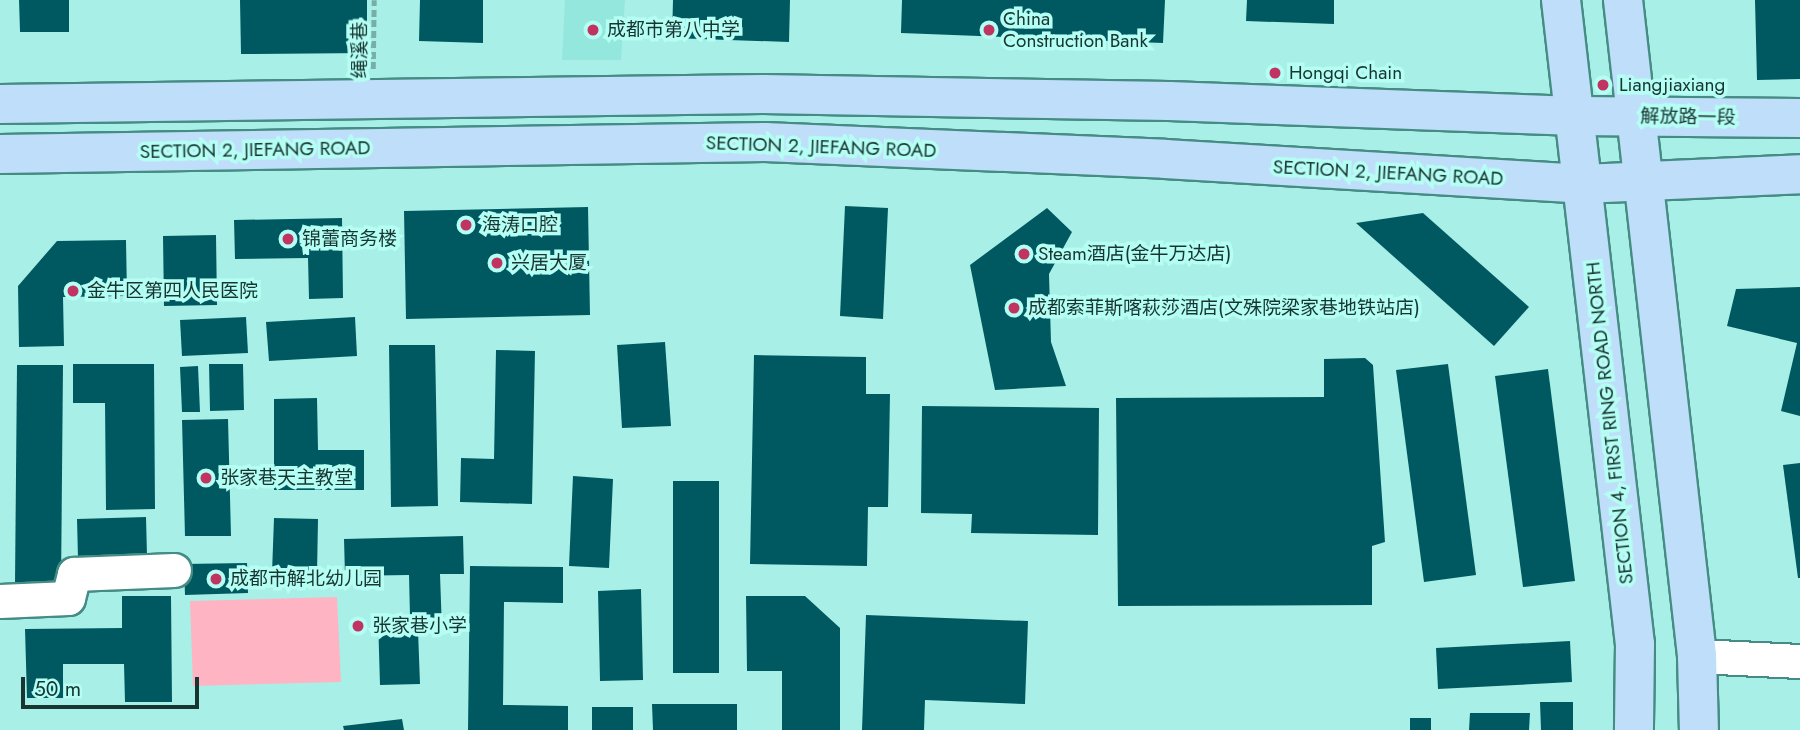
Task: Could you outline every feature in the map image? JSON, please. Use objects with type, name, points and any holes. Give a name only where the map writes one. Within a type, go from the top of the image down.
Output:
[{"type":"main road","name":"SECTION 4, FIRST RING ROAD NORTH","points":[[1561,0],[1635,644],[1634,730]]},
{"type":"main road","points":[[1623,0],[1697,656],[1699,730]]},
{"type":"main road","points":[[0,104],[805,95],[1169,101],[1576,116]]},
{"type":"main road","name":"解放路一段","points":[[1576,116],[1800,118]]},
{"type":"main road","name":"SECTION 2, JIEFANG ROAD","points":[[0,154],[765,142],[1165,159],[1583,184],[1642,182]]},
{"type":"main road","points":[[1642,182],[1800,174]]},
{"type":"lane","points":[[0,601],[68,598],[74,573],[174,570]]},
{"type":"lane","points":[[1697,656],[1800,661]]},
{"type":"path","name":"绳溪巷","points":[[373,99],[374,0]]},
{"type":"shaded area","name":"成都市第八中学","points":[[565,0],[625,0],[621,60],[562,60]]},
{"type":"shaded area","points":[[337,597],[341,682],[193,686],[190,601]]},
{"type":"building","points":[[19,0],[69,0],[69,32],[20,32]]},
{"type":"building","points":[[240,0],[367,0],[367,53],[241,54]]},
{"type":"building","points":[[420,0],[483,0],[483,43],[419,41]]},
{"type":"building","points":[[673,0],[790,0],[789,42],[672,38]]},
{"type":"building","points":[[902,0],[1165,0],[1163,43],[901,33]]},
{"type":"building","points":[[1247,0],[1334,0],[1334,24],[1246,21]]},
{"type":"building","points":[[1755,0],[1800,0],[1800,79],[1757,80]]},
{"type":"building","points":[[845,206],[888,208],[883,319],[840,316]]},
{"type":"building","name":"兴居大厦","points":[[588,207],[590,315],[406,319],[404,211]]},
{"type":"building","name":"成都索菲斯喀萩莎酒店(文殊院梁家巷地铁站店)","points":[[1047,208],[1072,232],[1049,274],[1051,342],[1066,386],[995,390],[970,265]]},
{"type":"building","points":[[1423,213],[1529,307],[1494,346],[1356,223]]},
{"type":"building","name":"锦蕾商务楼","points":[[342,218],[343,298],[309,299],[308,258],[235,259],[234,220]]},
{"type":"building","points":[[216,235],[217,305],[164,306],[163,236]]},
{"type":"building","name":"金牛区第四人民医院","points":[[126,240],[127,296],[63,297],[64,346],[19,347],[18,286],[57,241]]},
{"type":"building","points":[[1800,287],[1800,416],[1781,411],[1797,343],[1727,326],[1736,289]]},
{"type":"building","points":[[246,317],[248,353],[182,356],[180,320]]},
{"type":"building","points":[[355,317],[357,356],[269,361],[266,322]]},
{"type":"building","points":[[665,342],[671,426],[622,428],[617,345]]},
{"type":"building","points":[[389,345],[435,345],[438,506],[391,507]]},
{"type":"building","points":[[496,350],[535,351],[532,504],[460,502],[461,458],[494,459]]},
{"type":"building","points":[[754,355],[866,357],[866,394],[890,394],[888,507],[868,507],[867,566],[750,564]]},
{"type":"building","points":[[1365,358],[1373,365],[1385,542],[1372,546],[1372,605],[1118,606],[1116,398],[1324,397],[1324,359]]},
{"type":"building","points":[[73,364],[154,364],[155,509],[106,510],[105,403],[73,403]]},
{"type":"building","points":[[209,364],[243,364],[244,410],[210,411]]},
{"type":"building","points":[[1448,364],[1476,575],[1424,582],[1396,370]]},
{"type":"building","points":[[17,365],[63,365],[61,585],[15,584]]},
{"type":"building","points":[[198,366],[200,412],[182,412],[180,367]]},
{"type":"building","points":[[1548,369],[1575,581],[1523,587],[1495,376]]},
{"type":"building","points":[[317,398],[318,450],[364,450],[364,490],[274,490],[274,399]]},
{"type":"building","points":[[922,406],[1099,408],[1098,535],[971,533],[972,514],[921,513]]},
{"type":"building","name":"张家巷天主教堂","points":[[228,419],[231,536],[185,536],[182,420]]},
{"type":"building","points":[[1800,463],[1800,578],[1798,578],[1783,465]]},
{"type":"building","points":[[573,476],[613,479],[609,568],[569,566]]},
{"type":"building","points":[[673,481],[719,481],[719,673],[673,673]]},
{"type":"building","points":[[146,517],[147,556],[78,559],[77,519]]},
{"type":"building","points":[[274,518],[318,519],[317,574],[272,573]]},
{"type":"building","points":[[463,536],[464,574],[440,574],[442,630],[418,630],[420,684],[380,685],[378,618],[410,617],[409,575],[345,576],[344,539]]},
{"type":"building","name":"成都市解北幼儿园","points":[[247,563],[248,593],[185,595],[184,564]]},
{"type":"building","points":[[470,566],[563,567],[563,603],[504,602],[503,705],[568,706],[568,730],[468,730]]},
{"type":"building","points":[[641,589],[643,680],[600,681],[598,591]]},
{"type":"building","points":[[122,596],[171,596],[172,702],[125,702],[124,664],[63,664],[63,698],[27,698],[25,629],[122,628]]},
{"type":"building","points":[[746,596],[805,596],[840,628],[840,730],[782,730],[782,671],[747,671]]},
{"type":"building","points":[[866,615],[1028,621],[1025,704],[925,700],[924,730],[862,730]]},
{"type":"building","points":[[1570,641],[1572,682],[1438,689],[1436,648]]},
{"type":"building","points":[[1540,702],[1573,702],[1573,730],[1541,730]]},
{"type":"building","points":[[652,704],[737,704],[737,730],[653,730]]},
{"type":"building","points":[[592,707],[633,707],[633,730],[592,730]]},
{"type":"building","points":[[1470,713],[1530,713],[1529,730],[1469,730]]},
{"type":"building","points":[[1410,718],[1431,718],[1431,730],[1410,730]]},
{"type":"building","points":[[402,719],[404,730],[344,730],[343,726]]},
{"type":"place","name":"成都市第八中学","points":[[593,30]]},
{"type":"place","name":"China Construction Bank","points":[[989,30]]},
{"type":"place","name":"Hongqi Chain","points":[[1275,73]]},
{"type":"place","name":"Liangjiaxiang","points":[[1603,85]]},
{"type":"place","name":"海涛口腔","points":[[466,225]]},
{"type":"place","name":"锦蕾商务楼","points":[[288,239]]},
{"type":"place","name":"Steam酒店(金牛万达店)","points":[[1024,254]]},
{"type":"place","name":"兴居大厦","points":[[497,263]]},
{"type":"place","name":"金牛区第四人民医院","points":[[73,291]]},
{"type":"place","name":"成都索菲斯喀萩莎酒店(文殊院梁家巷地铁站店)","points":[[1014,308]]},
{"type":"place","name":"张家巷天主教堂","points":[[206,478]]},
{"type":"place","name":"成都市解北幼儿园","points":[[216,579]]},
{"type":"place","name":"张家巷小学","points":[[358,626]]}]
